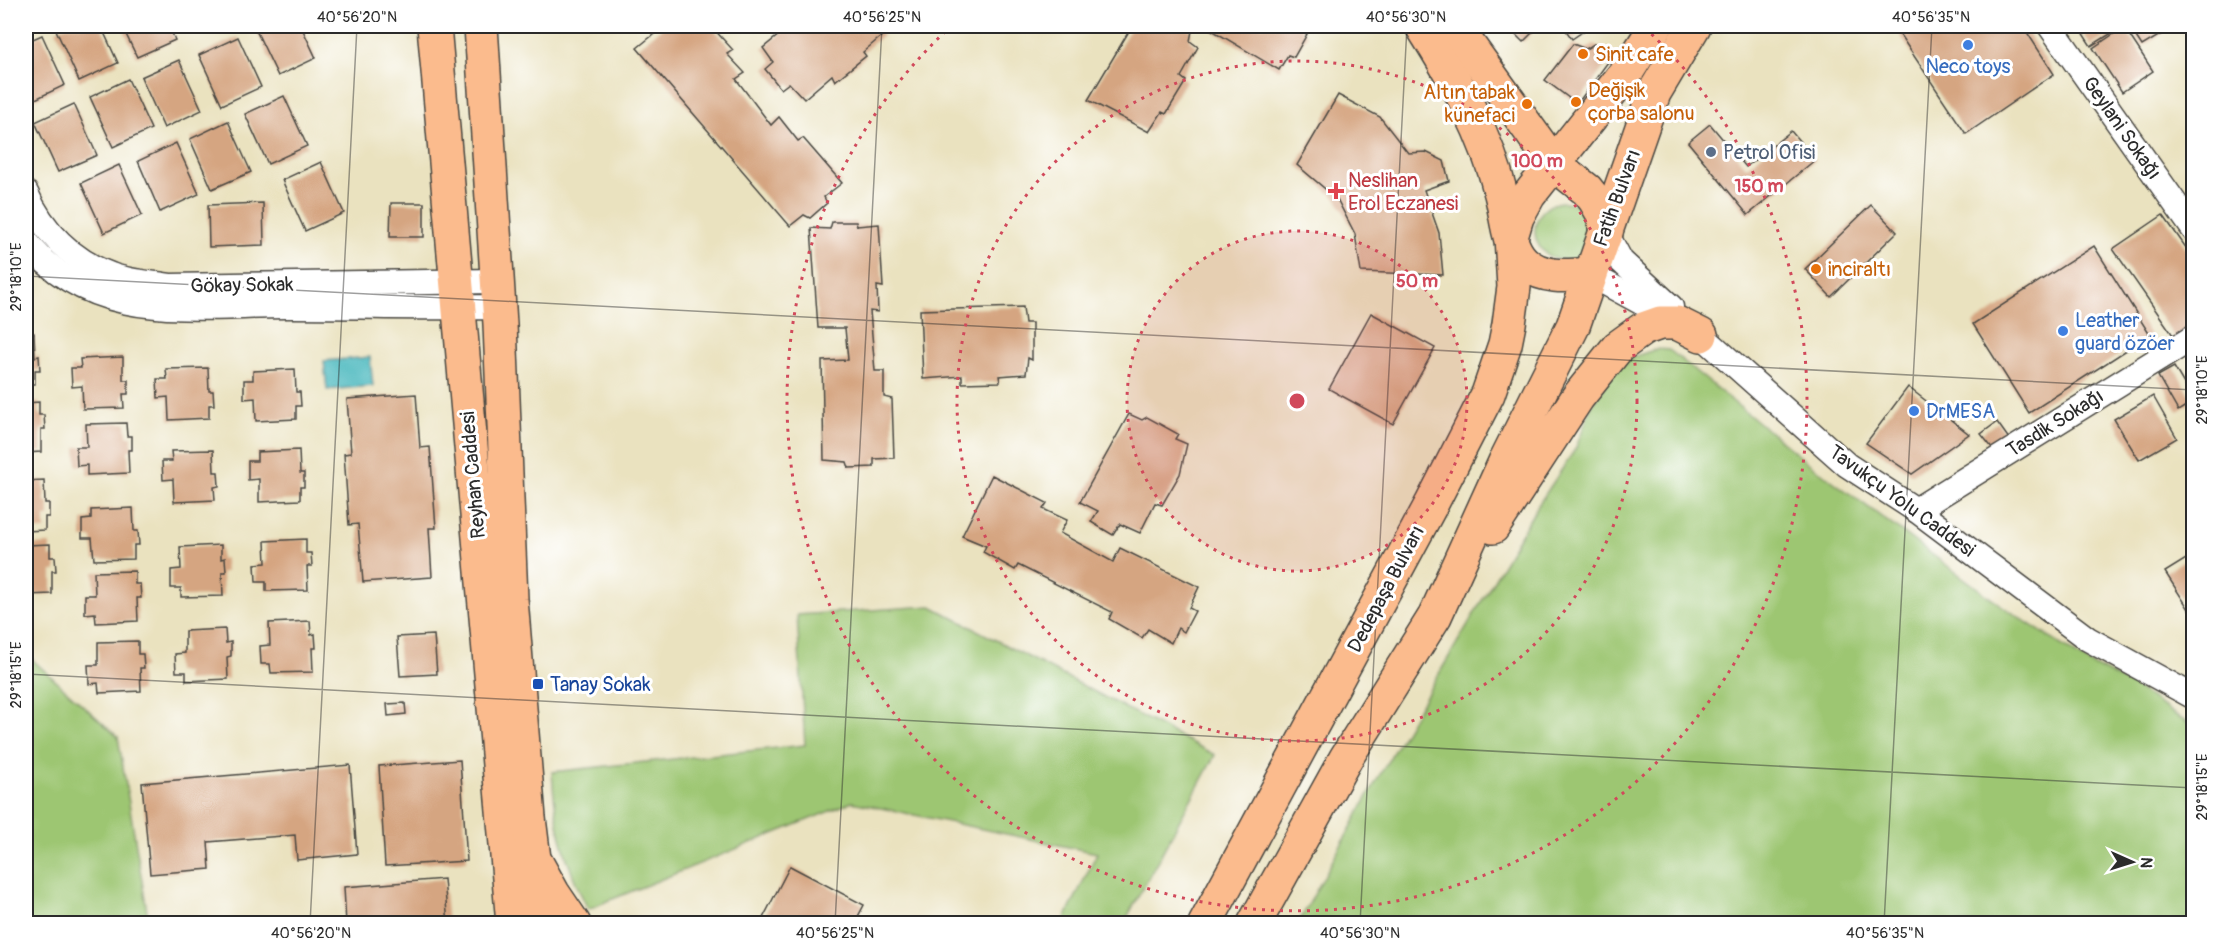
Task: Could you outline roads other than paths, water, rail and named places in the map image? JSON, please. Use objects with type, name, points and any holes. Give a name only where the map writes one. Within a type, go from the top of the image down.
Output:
[{"type":"main road","name":"Reyhan Caddesi","points":[[434,26],[513,924]]},
{"type":"main road","name":"Reyhan Caddesi","points":[[481,26],[497,294],[511,599],[528,818],[534,859],[537,924]]},
{"type":"main road","points":[[1422,26],[1458,84],[1475,119],[1501,192],[1511,237],[1523,261],[1533,269],[1545,274],[1570,276],[1589,274],[1573,326],[1505,462],[1435,616]]},
{"type":"main road","points":[[1455,26],[1554,164],[1587,190],[1603,214],[1606,233]]},
{"type":"main road","points":[[1511,237],[1517,217],[1529,195],[1628,70],[1656,26]]},
{"type":"main road","name":"Fatih Bulvarı","points":[[1589,274],[1606,233],[1654,93],[1694,26]]},
{"type":"main road","name":"Dedepaşa Bulvarı","points":[[1205,924],[1432,503],[1488,394],[1505,344],[1509,324],[1514,287],[1511,237]]},
{"type":"main road","points":[[1254,924],[1346,758],[1435,616],[1578,397],[1618,347],[1643,329],[1660,323],[1677,323],[1701,335]]},
{"type":"main road","points":[[534,859],[574,924]]},
{"type":"street","name":"Geylani Sokağı","points":[[2050,26],[2193,230]]},
{"type":"street","name":"Gökay Sokak","points":[[26,193],[42,222],[61,245],[86,264],[113,276],[171,286],[457,295]]},
{"type":"street","points":[[1606,233],[1621,261],[1701,335]]},
{"type":"street","name":"Gökay Sokak","points":[[26,241],[56,270],[76,284],[138,305],[193,309],[497,294]]},
{"type":"street","name":"Tavukçu Yolu Caddesi","points":[[1589,274],[1701,335],[1847,465],[1916,510],[2088,639],[2193,697]]},
{"type":"street","name":"Tasdik Sokağı","points":[[1916,510],[2193,337]]},
{"type":"water","points":[[370,357],[373,386],[327,390],[324,361]]},
{"type":"place","name":"Neco toys","points":[[1968,45]]},
{"type":"place","name":"Sinit cafe","points":[[1583,54]]},
{"type":"place","name":"Değişik çorba salonu","points":[[1576,102]]},
{"type":"place","name":"Altın tabak künefaci","points":[[1527,104]]},
{"type":"place","name":"Petrol Ofisi","points":[[1711,152]]},
{"type":"place","name":"Neslihan Erol Eczanesi","points":[[1336,191]]},
{"type":"place","name":"inciraltı","points":[[1816,269]]},
{"type":"place","name":"Leather guard özöer","points":[[2063,331]]},
{"type":"place","name":"DrMESA","points":[[1914,411]]},
{"type":"place","name":"Tanay Sokak","points":[[538,684]]}]
